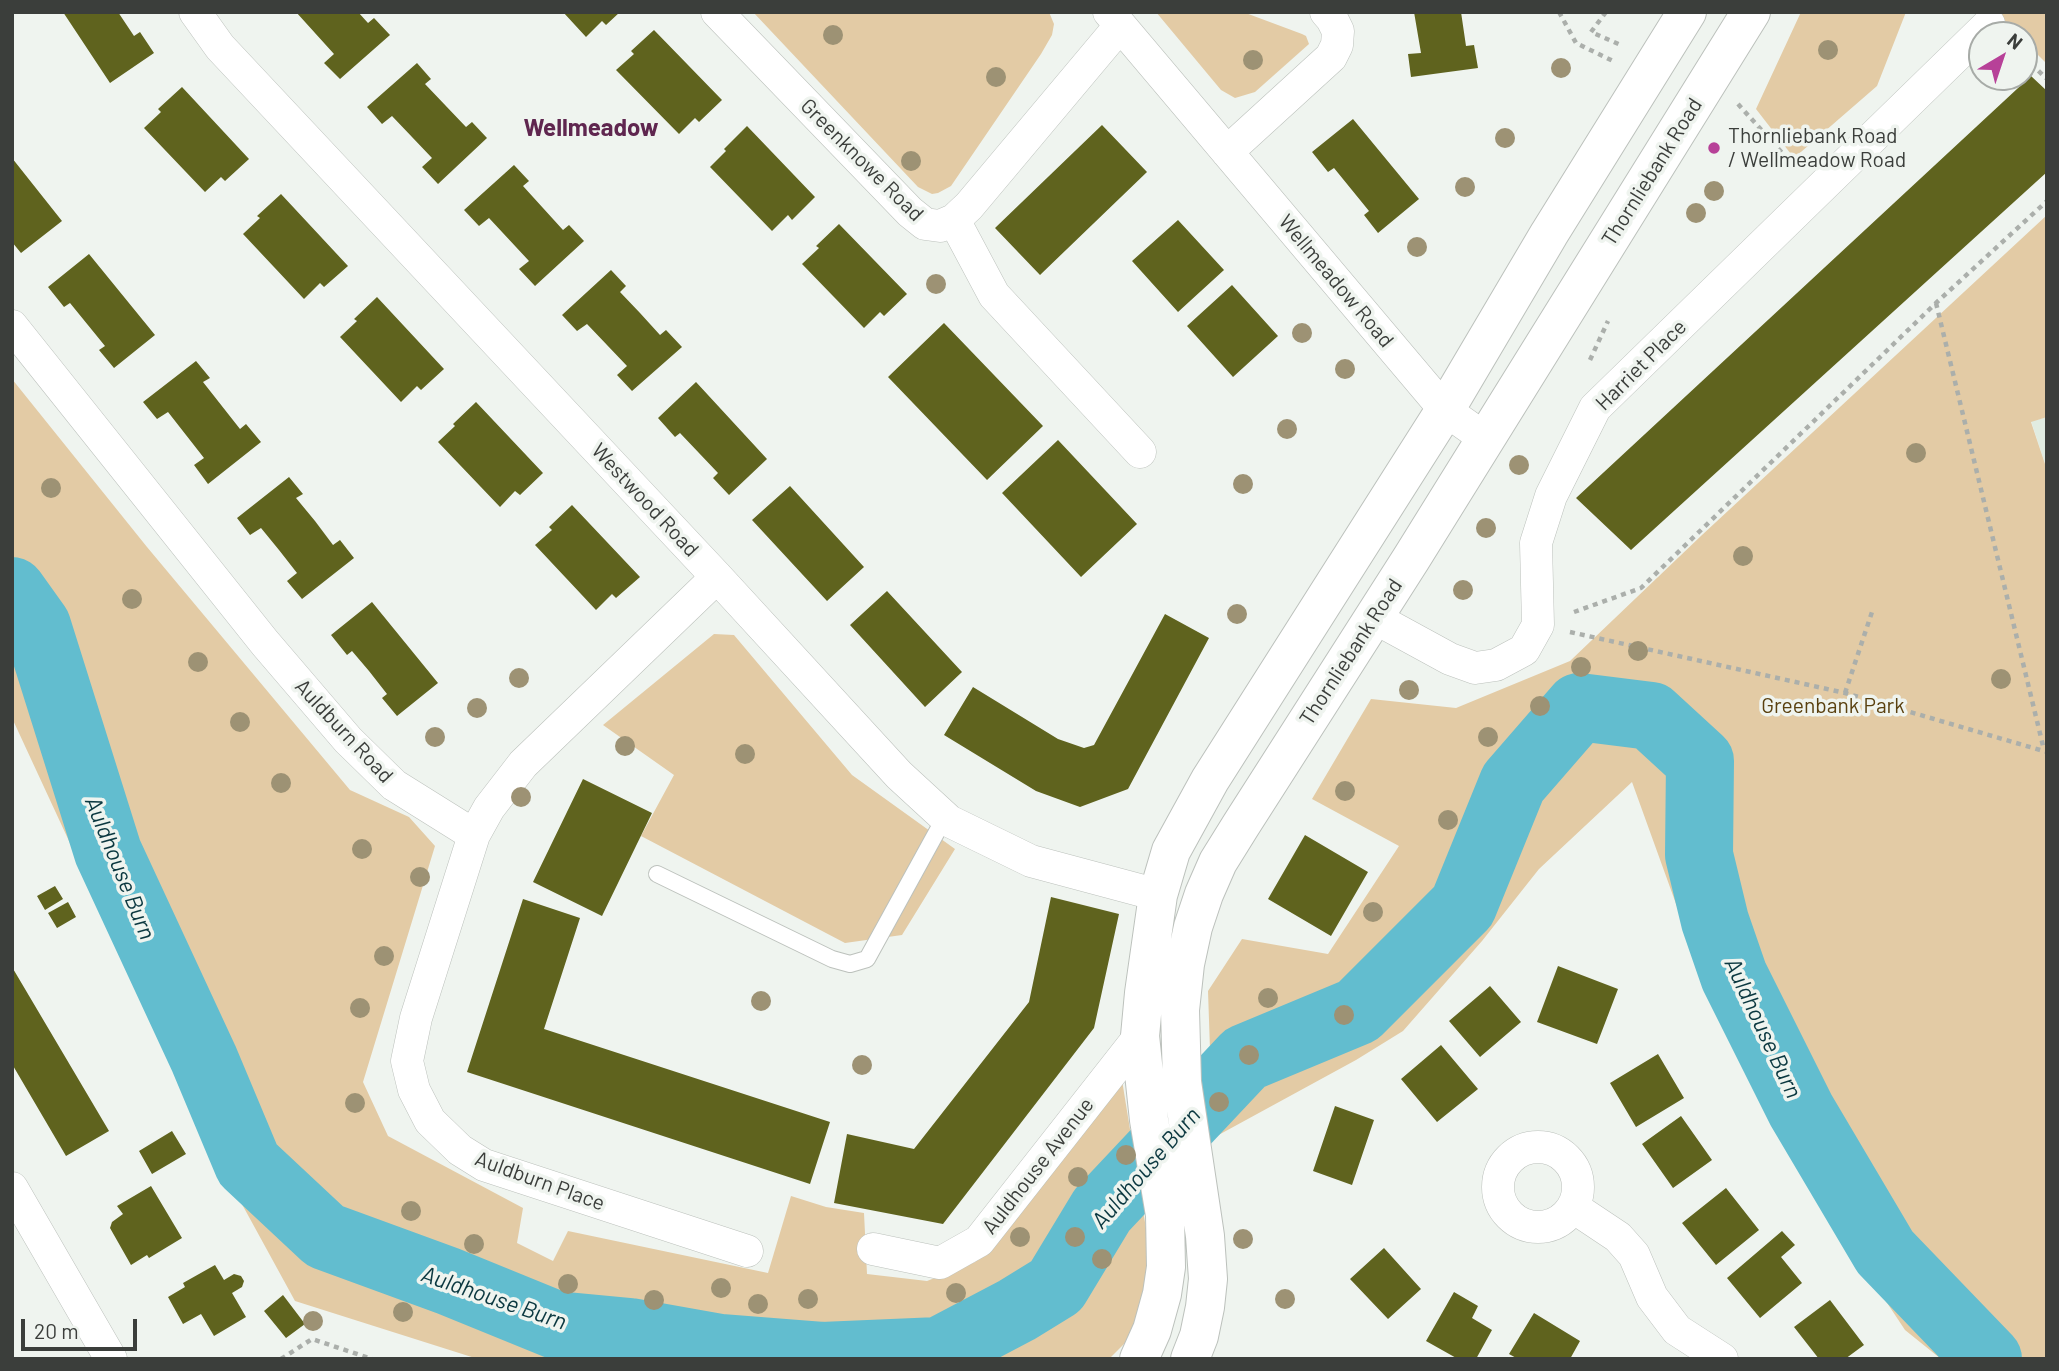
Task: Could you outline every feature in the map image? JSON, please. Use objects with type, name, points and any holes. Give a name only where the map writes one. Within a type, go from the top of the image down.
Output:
[{"type":"main road","points":[[1139,1359],[1152,1330],[1166,1267],[1165,1215],[1149,1120],[1140,1036],[1158,895],[1171,851],[1210,780],[1445,410],[1637,64],[1686,12]]},
{"type":"main road","name":"Thornliebank Road","points":[[1190,1359],[1199,1336],[1208,1279],[1205,1236],[1182,1082],[1180,1010],[1185,964],[1204,894],[1224,853],[1486,439],[1751,12]]},
{"type":"main road","points":[[1158,895],[1200,907]]},
{"type":"street","name":"Westwood Road","points":[[195,12],[220,47],[899,775],[949,821],[1031,861],[1158,895]]},
{"type":"street","name":"Greenknowe Road","points":[[717,12],[909,212],[925,224],[940,226],[954,220],[970,206],[1115,19]]},
{"type":"street","points":[[1227,152],[1331,57],[1337,45],[1338,31],[1326,12]]},
{"type":"street","name":"Wellmeadow Road","points":[[1115,19],[1445,410],[1486,439]]},
{"type":"street","name":"Harriet Place","points":[[1538,625],[1536,543],[1551,496],[1595,408],[1968,44]]},
{"type":"street","points":[[954,220],[994,295],[1140,452]]},
{"type":"street","name":"Auldburn Road","points":[[12,326],[265,643],[348,740],[394,785],[474,835]]},
{"type":"street","points":[[474,835],[489,808],[523,764],[717,577]]},
{"type":"street","points":[[1373,617],[1450,659],[1475,668],[1496,665],[1524,650],[1538,625]]},
{"type":"street","name":"Auldburn Place","points":[[474,835],[416,1018],[407,1061],[414,1090],[430,1121],[460,1150],[484,1165],[747,1251]]},
{"type":"street","name":"Auldhouse Avenue","points":[[873,1249],[940,1263],[979,1241],[1140,1036]]},
{"type":"street","points":[[12,1188],[111,1359]]},
{"type":"street","points":[[1573,1207],[1618,1237],[1634,1255],[1652,1297],[1677,1330],[1722,1359]]},
{"type":"lane","points":[[657,874],[832,959],[850,964],[867,959],[945,817]]},
{"type":"path","points":[[1559,12],[1576,43],[1637,64]]},
{"type":"path","points":[[1606,12],[1591,32],[1627,47],[1637,64]]},
{"type":"path","points":[[1712,76],[1817,191]]},
{"type":"path","points":[[1538,625],[1640,588],[1936,303],[2047,201]]},
{"type":"path","points":[[1936,303],[2046,752]]},
{"type":"path","points":[[1844,693],[1873,609]]},
{"type":"path","points":[[1538,625],[1844,693],[2046,752]]},
{"type":"path","points":[[281,1359],[312,1339],[372,1359]]},
{"type":"shaded area","points":[[2047,417],[2047,470],[2031,421]]},
{"type":"green space","points":[[753,12],[1049,12],[1054,24],[1052,35],[1041,54],[951,186],[932,194],[918,187]]},
{"type":"green space","points":[[1156,12],[1243,12],[1302,34],[1306,36],[1309,44],[1255,92],[1235,98],[1221,90]]},
{"type":"green space","points":[[1801,12],[1906,12],[1877,86],[1794,158],[1756,109]]},
{"type":"green space","points":[[1996,12],[2047,12],[2047,64],[2038,55],[2038,21],[2005,21]]},
{"type":"green space","name":"Greenbank Park","points":[[2047,215],[2047,417],[2031,422],[2047,470],[2047,1359],[1941,1359],[1905,1330],[1809,1185],[1755,1064],[1699,919],[1684,926],[1632,782],[1539,869],[1482,941],[1403,1031],[1356,1060],[1213,1138],[1208,991],[1242,939],[1328,954],[1399,846],[1312,799],[1371,699],[1456,708],[1570,661]]},
{"type":"green space","points":[[12,379],[147,547],[350,790],[409,817],[435,846],[363,1082],[388,1136],[523,1208],[517,1243],[553,1261],[568,1231],[768,1273],[791,1196],[826,1207],[864,1213],[867,1274],[927,1281],[975,1262],[1122,1080],[1154,1278],[1128,1340],[1109,1359],[478,1359],[295,1301],[226,1175],[261,1148],[151,909],[99,777],[71,678],[36,604],[12,564]]},
{"type":"green space","points":[[714,634],[734,635],[852,775],[955,849],[902,935],[845,943],[641,836],[674,775],[603,725]]},
{"type":"green space","points":[[12,636],[34,670],[102,867],[218,1131],[207,1139],[12,718]]},
{"type":"building","points":[[63,12],[118,12],[134,36],[140,32],[154,53],[110,83]]},
{"type":"building","points":[[296,12],[358,12],[368,23],[374,18],[390,35],[340,79],[324,63],[334,54]]},
{"type":"building","points":[[563,12],[620,12],[606,25],[602,21],[586,37]]},
{"type":"building","points":[[1414,12],[1461,12],[1466,46],[1474,45],[1478,68],[1411,77],[1408,54],[1421,53]]},
{"type":"building","points":[[654,30],[722,100],[699,122],[695,118],[679,134],[616,70],[634,54],[631,51]]},
{"type":"building","points":[[417,63],[431,79],[425,84],[466,127],[472,122],[487,138],[438,184],[422,167],[432,158],[392,116],[382,124],[367,107]]},
{"type":"building","points":[[2038,83],[2047,91],[2047,172],[1631,550],[1576,498],[2015,91],[2038,91]]},
{"type":"building","points":[[182,87],[249,159],[225,181],[221,177],[205,192],[144,128],[161,112],[158,109]]},
{"type":"building","points":[[1353,119],[1419,199],[1378,233],[1364,215],[1369,211],[1334,168],[1328,172],[1312,152]]},
{"type":"building","points":[[1102,125],[1147,172],[1040,275],[995,228]]},
{"type":"building","points":[[747,126],[815,197],[792,220],[788,215],[772,231],[710,167]]},
{"type":"building","points":[[12,158],[62,221],[21,253],[12,242]]},
{"type":"building","points":[[514,165],[529,181],[523,186],[563,230],[569,225],[584,241],[535,286],[519,269],[529,261],[489,218],[479,226],[464,210]]},
{"type":"building","points":[[281,194],[348,266],[324,287],[320,283],[304,299],[243,234],[260,218],[257,216]]},
{"type":"building","points":[[1178,220],[1224,270],[1178,312],[1132,261]]},
{"type":"building","points":[[839,224],[907,294],[884,316],[880,312],[864,328],[802,264]]},
{"type":"building","points":[[89,254],[155,335],[114,368],[99,350],[105,346],[70,303],[64,307],[48,287]]},
{"type":"building","points":[[611,270],[626,286],[620,292],[660,335],[666,330],[682,347],[632,391],[617,375],[627,366],[587,324],[577,331],[562,315]]},
{"type":"building","points":[[1232,285],[1278,336],[1233,377],[1187,326]]},
{"type":"building","points":[[377,297],[444,369],[421,390],[417,386],[401,402],[340,337]]},
{"type":"building","points":[[944,323],[1043,426],[987,480],[888,377]]},
{"type":"building","points":[[196,361],[210,378],[203,382],[240,429],[246,424],[261,442],[208,484],[194,465],[204,458],[168,412],[157,419],[143,402]]},
{"type":"building","points":[[696,382],[767,459],[729,495],[713,478],[718,473],[680,433],[675,437],[658,418]]},
{"type":"building","points":[[476,402],[543,473],[520,495],[515,491],[500,507],[438,442]]},
{"type":"building","points":[[1058,440],[1137,524],[1081,577],[1002,493]]},
{"type":"building","points":[[289,477],[303,494],[296,498],[333,545],[340,540],[354,558],[302,599],[287,581],[297,573],[279,550],[261,528],[250,535],[237,518]]},
{"type":"building","points":[[790,486],[864,567],[827,601],[752,520]]},
{"type":"building","points":[[572,505],[640,577],[616,598],[612,594],[596,610],[535,545],[552,530],[549,527]]},
{"type":"building","points":[[887,591],[962,672],[925,707],[850,625]]},
{"type":"building","points":[[372,602],[438,683],[397,716],[382,698],[387,694],[369,671],[352,651],[347,655],[331,635]]},
{"type":"building","points":[[1165,614],[1209,638],[1128,789],[1080,807],[1036,791],[944,735],[973,687],[1058,739],[1084,748],[1094,745]]},
{"type":"building","points":[[583,779],[652,813],[602,916],[533,882]]},
{"type":"building","points":[[1305,835],[1368,872],[1331,936],[1268,899]]},
{"type":"building","points":[[55,886],[63,899],[45,910],[37,896]]},
{"type":"building","points":[[1051,897],[1119,914],[1094,1028],[943,1224],[834,1203],[847,1134],[914,1149],[1029,1002]]},
{"type":"building","points":[[523,899],[580,918],[544,1029],[830,1122],[810,1184],[467,1072]]},
{"type":"building","points":[[68,902],[76,917],[57,928],[48,913]]},
{"type":"building","points":[[1558,966],[1618,989],[1597,1044],[1537,1022]]},
{"type":"building","points":[[12,967],[109,1131],[66,1156],[12,1064]]},
{"type":"building","points":[[1490,986],[1521,1022],[1480,1057],[1449,1021]]},
{"type":"building","points":[[1441,1045],[1478,1089],[1437,1122],[1401,1079]]},
{"type":"building","points":[[1658,1054],[1684,1098],[1636,1127],[1610,1083]]},
{"type":"building","points":[[1335,1106],[1374,1120],[1352,1185],[1313,1171]]},
{"type":"building","points":[[1681,1116],[1712,1160],[1673,1188],[1642,1144]]},
{"type":"building","points":[[172,1131],[186,1154],[152,1174],[139,1151]]},
{"type":"building","points":[[151,1186],[182,1238],[149,1258],[147,1255],[131,1265],[110,1228],[112,1222],[123,1214],[117,1206]]},
{"type":"building","points":[[1726,1188],[1759,1230],[1716,1265],[1682,1223]]},
{"type":"building","points":[[1782,1231],[1795,1245],[1781,1257],[1802,1283],[1760,1318],[1727,1278]]},
{"type":"building","points":[[1384,1248],[1421,1289],[1388,1319],[1350,1279]]},
{"type":"building","points":[[215,1265],[224,1280],[234,1274],[241,1276],[244,1281],[242,1287],[232,1293],[246,1317],[214,1336],[201,1314],[183,1324],[168,1297],[185,1287],[183,1283]]},
{"type":"building","points":[[1454,1292],[1478,1306],[1472,1318],[1492,1330],[1476,1359],[1458,1359],[1426,1341]]},
{"type":"building","points":[[283,1295],[305,1324],[286,1338],[264,1311]]},
{"type":"building","points":[[1830,1300],[1864,1345],[1845,1359],[1819,1359],[1794,1327]]},
{"type":"building","points":[[1534,1313],[1580,1341],[1570,1359],[1518,1359],[1509,1354]]},
{"type":"waterway","name":"Auldhouse Burn","points":[[12,591],[37,626],[108,852],[204,1059],[248,1164],[325,1236],[448,1281],[556,1325],[630,1332],[720,1348],[822,1356],[939,1351],[1056,1286],[1102,1210],[1245,1058],[1358,1011],[1463,906],[1513,783],[1579,707],[1651,716],[1700,761],[1699,855],[1715,921],[1734,976],[1801,1110],[1885,1252],[1988,1359]]},
{"type":"place","name":"Thornliebank Road / Wellmeadow Road","points":[[1714,148]]},
{"type":"district","name":"Wellmeadow","points":[[591,128]]}]
